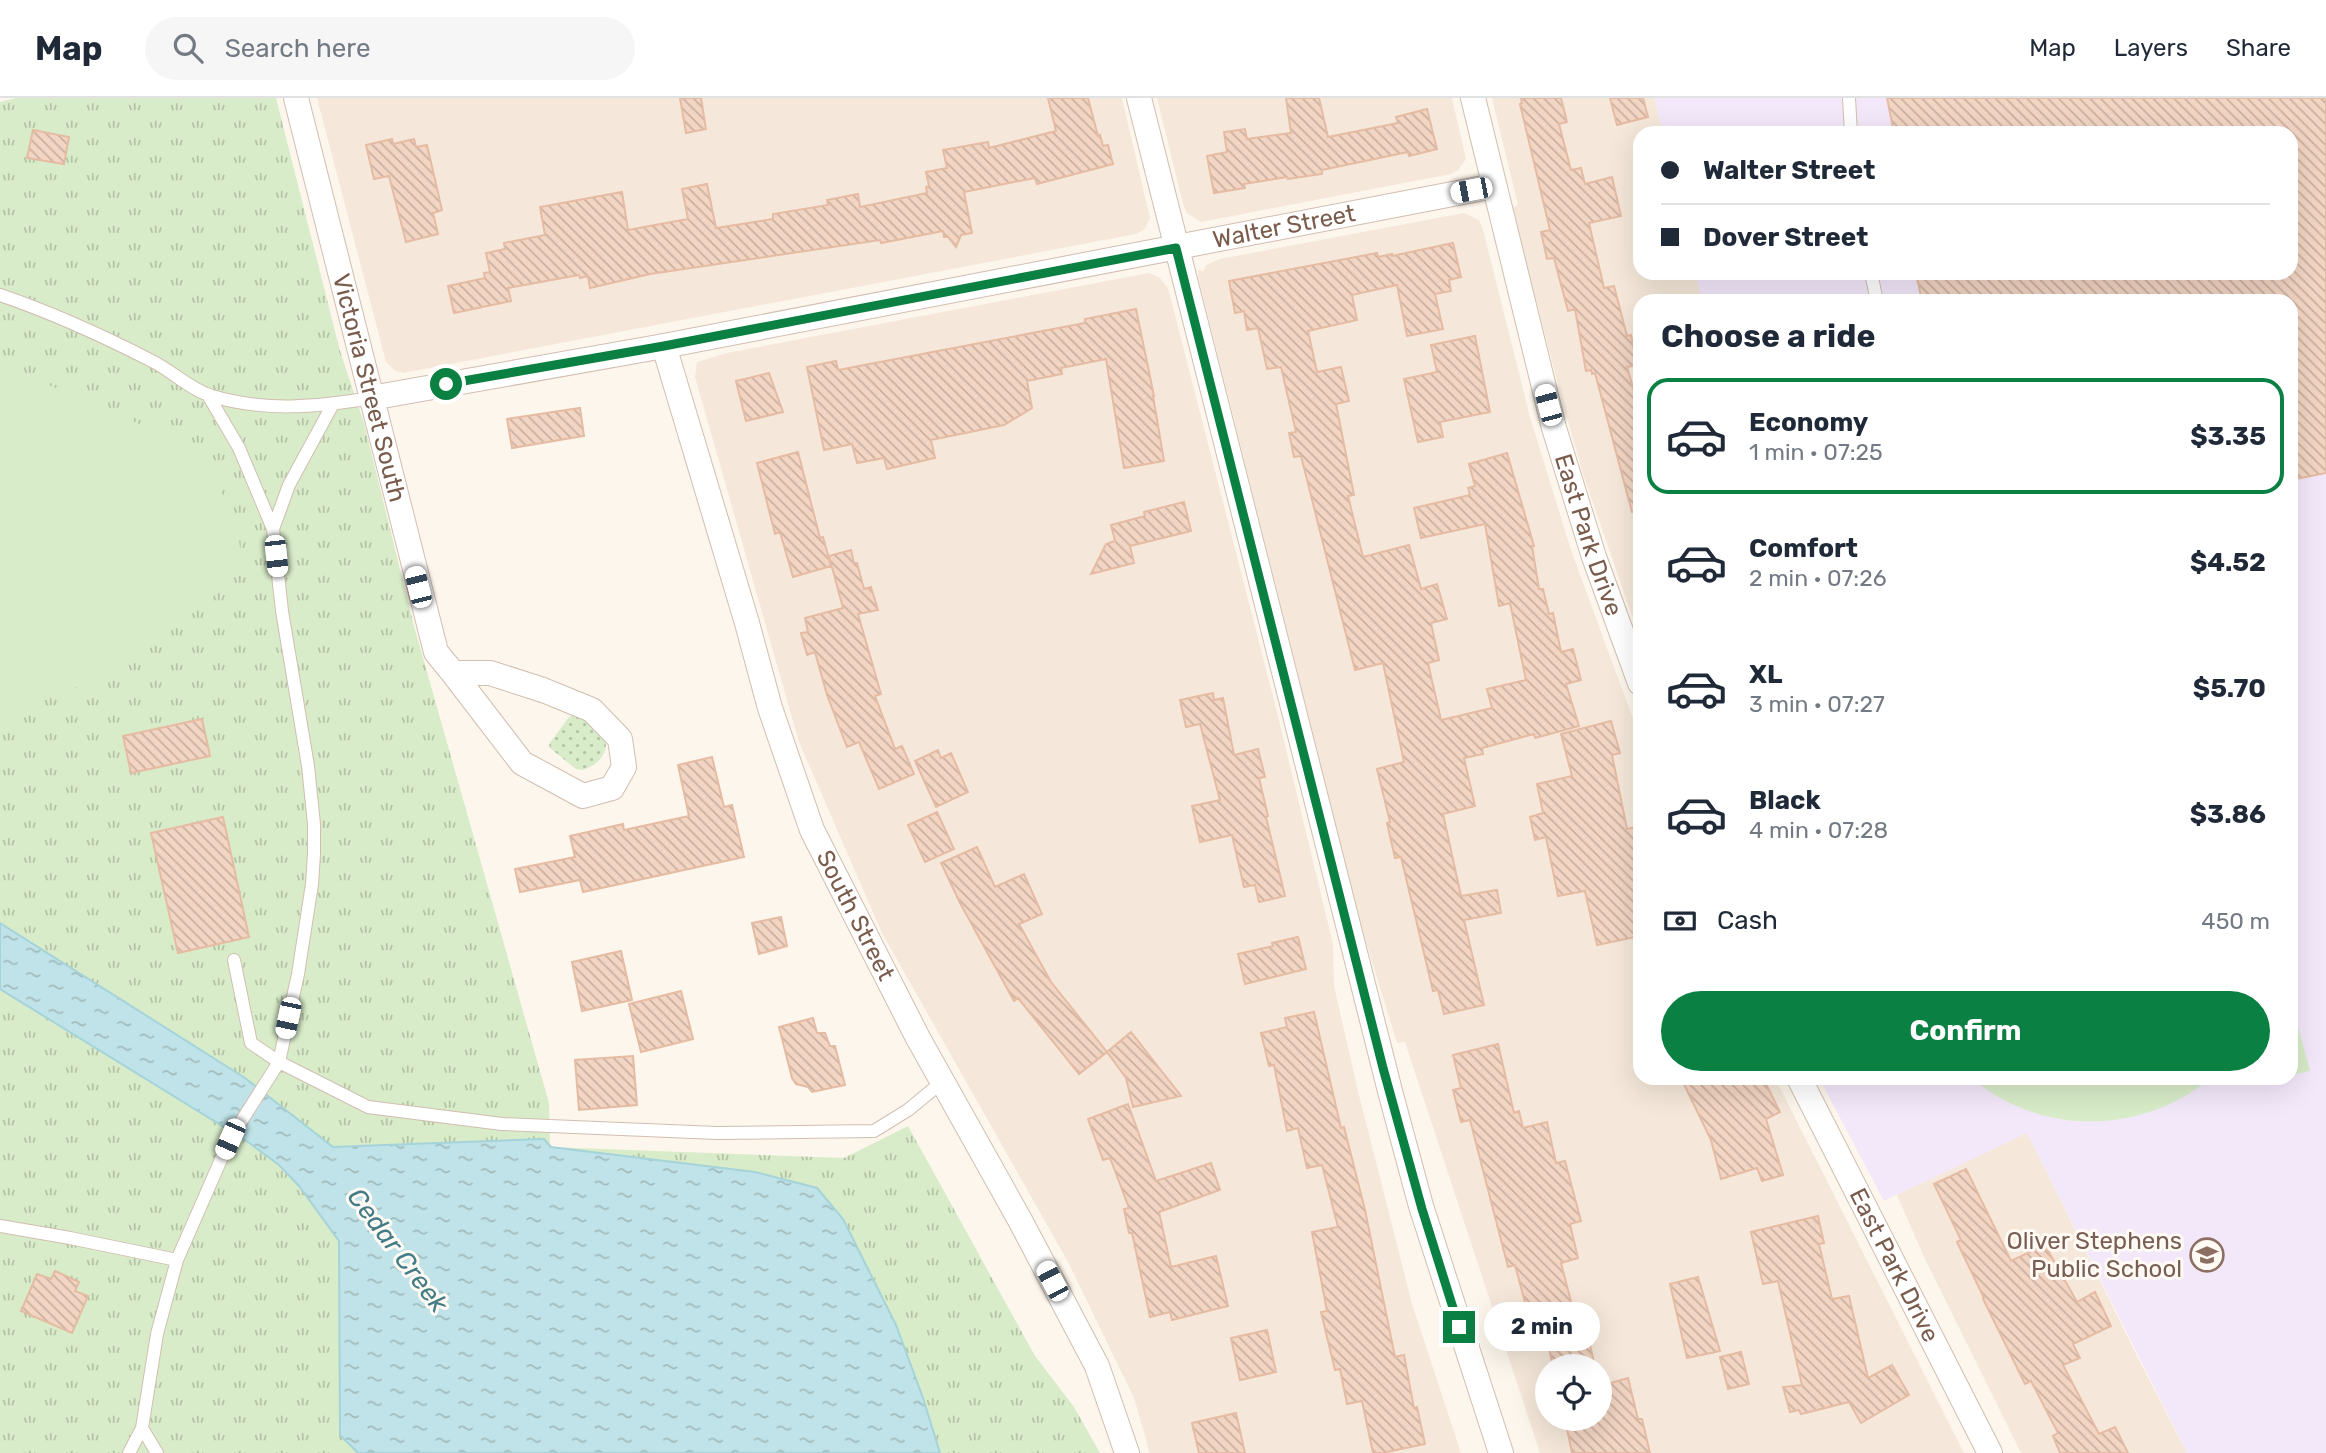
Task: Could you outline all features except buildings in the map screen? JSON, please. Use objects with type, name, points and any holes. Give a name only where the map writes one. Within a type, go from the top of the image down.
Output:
[{"type":"street","name":"Victoria Street South","points":[[296,98],[436,652],[522,763],[583,796],[612,788],[624,767],[620,739],[592,710],[543,690],[489,673],[453,673]]},
{"type":"street","points":[[1139,98],[1393,1106],[1422,1209],[1501,1453]]},
{"type":"street","name":"East Park Drive","points":[[1473,98],[1531,340],[1567,471],[1609,601],[1633,664]]},
{"type":"street","name":"Walter Street","points":[[371,398],[664,346],[1494,186]]},
{"type":"street","name":"South Street","points":[[664,346],[770,708],[806,814],[844,894],[942,1082],[1021,1222],[1097,1366],[1127,1453]]},
{"type":"street","name":"East Park Drive","points":[[1803,1085],[1990,1453]]},
{"type":"lane","points":[[1850,98],[1851,126]]},
{"type":"lane","points":[[0,295],[90,330],[156,363],[208,395],[240,404],[274,408],[371,398]]},
{"type":"lane","points":[[129,1453],[142,1428],[157,1334],[177,1260],[230,1139],[279,1062],[298,975],[312,884],[314,824],[308,766],[282,611],[273,529],[239,448],[208,395]]},
{"type":"lane","points":[[273,529],[289,485],[333,404]]},
{"type":"lane","points":[[234,960],[251,1043],[279,1062],[368,1107],[502,1124],[718,1133],[874,1131],[908,1110],[942,1082]]},
{"type":"lane","points":[[0,1226],[177,1260]]},
{"type":"lane","points":[[142,1428],[157,1453]]},
{"type":"shaded area","points":[[317,98],[1122,98],[1150,218],[1144,230],[1136,234],[403,373],[394,370],[386,362]]},
{"type":"shaded area","points":[[1157,98],[1452,98],[1466,159],[1458,170],[1451,174],[1201,222],[1187,213],[1183,204]]},
{"type":"shaded area","points":[[1492,98],[1655,98],[1661,126],[1633,126],[1633,280],[1698,280],[1700,294],[1633,294],[1633,619],[1584,477],[1565,411],[1512,208],[1518,205]]},
{"type":"shaded area","points":[[1655,98],[2326,98],[2326,1453],[2187,1453],[2027,1133],[1884,1201],[1823,1085],[2298,1085],[2298,294],[1700,294],[1697,280],[2298,280],[2298,126],[1661,126]]},
{"type":"shaded area","points":[[1464,213],[1479,220],[1530,417],[1571,550],[1633,719],[1633,1085],[1779,1085],[1964,1453],[1540,1453],[1405,1042],[1397,1043],[1360,922],[1198,276],[1198,270],[1203,271],[1206,265],[1220,259]]},
{"type":"shaded area","points":[[1149,273],[1160,278],[1168,288],[1277,712],[1333,944],[1334,986],[1358,1091],[1412,1304],[1461,1453],[1150,1453],[1134,1398],[1068,1262],[882,933],[799,742],[695,377],[697,362],[727,353]]},
{"type":"shaded area","points":[[2027,1132],[2187,1453],[2021,1453],[1924,1257],[1897,1195]]},
{"type":"green space","points":[[16,98],[276,98],[340,351],[364,423],[414,626],[549,1103],[550,1147],[844,1158],[908,1126],[1035,1356],[1074,1407],[1100,1453],[0,1453],[0,102]]},
{"type":"green space","points":[[0,364],[205,452],[238,532],[240,548],[238,564],[227,585],[149,649],[108,676],[0,714]]},
{"type":"green space","points":[[580,711],[606,741],[605,751],[600,759],[583,770],[576,769],[550,748],[549,744],[569,717]]},
{"type":"green space","points":[[2298,1027],[2310,1071],[2298,1074]]},
{"type":"green space","points":[[1982,1085],[2201,1085],[2184,1097],[2154,1110],[2123,1119],[2092,1122],[2060,1119],[2029,1111],[1999,1097]]},
{"type":"water","name":"Cedar Creek","points":[[0,923],[245,1078],[333,1147],[544,1139],[551,1147],[755,1172],[817,1188],[843,1219],[896,1325],[940,1453],[358,1453],[340,1435],[339,1241],[299,1186],[279,1165],[248,1142],[0,989]]},
{"type":"place","name":"Oliver Stephens Public School","points":[[2207,1255]]},
{"type":"route","points":[[446,384],[664,346],[1176,248],[1383,1068],[1422,1209],[1459,1327]]}]
